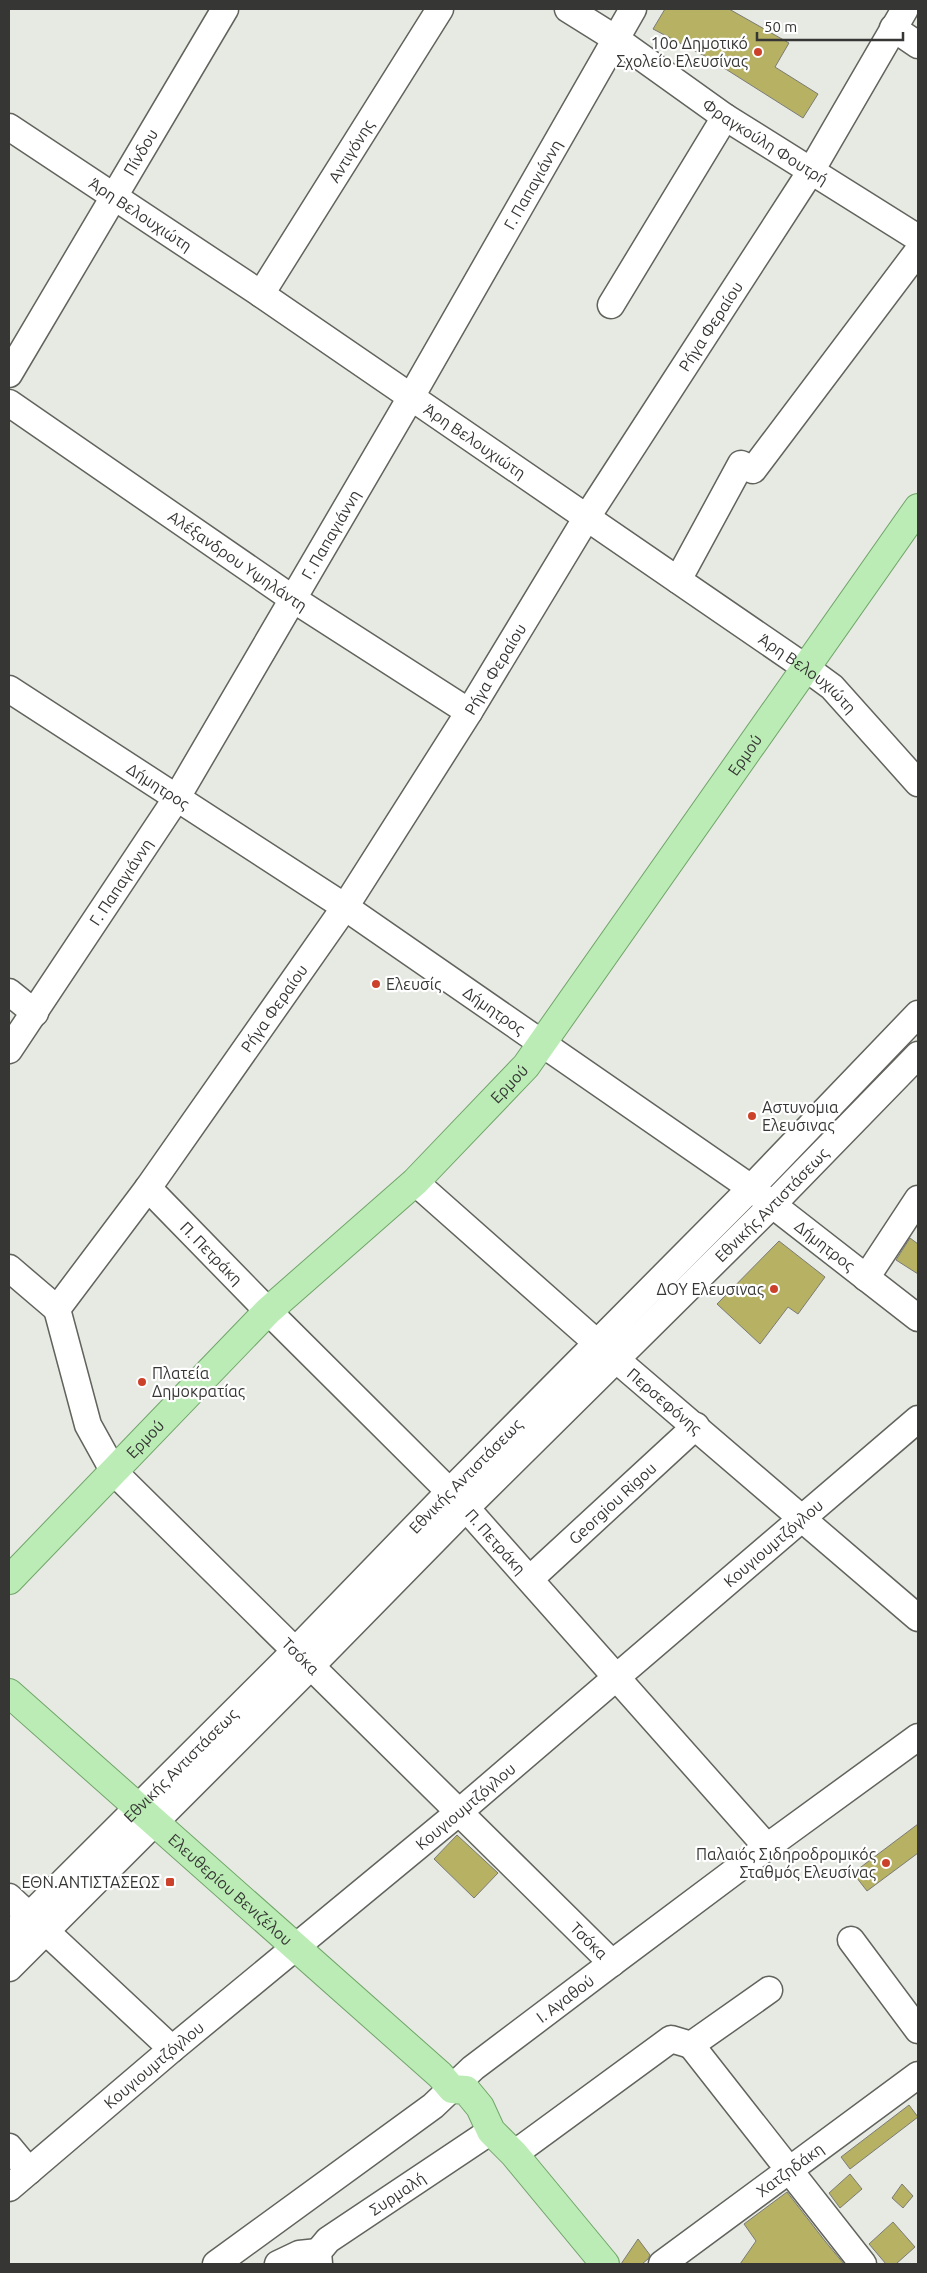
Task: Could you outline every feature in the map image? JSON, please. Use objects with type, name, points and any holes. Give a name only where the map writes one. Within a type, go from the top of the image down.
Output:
[{"type":"main road","name":"Ερμού","points":[[9,1580],[268,1310],[415,1182],[526,1066],[918,508]]},
{"type":"main road","name":"Ελευθερίου Βενιζέλου","points":[[9,1693],[440,2075],[452,2088],[466,2090],[480,2107],[491,2131]]},
{"type":"main road","points":[[491,2131],[514,2154],[605,2264]]},
{"type":"street","name":"Πίνδου","points":[[9,374],[112,197],[225,9]]},
{"type":"street","name":"Αντιγόνης","points":[[261,294],[440,9]]},
{"type":"street","name":"Φραγκούλη Φουτρή","points":[[568,9],[726,117],[918,238]]},
{"type":"street","name":"Γ. Παπαγιάννη","points":[[9,1050],[176,799],[411,397],[633,9]]},
{"type":"street","points":[[899,19],[918,45]]},
{"type":"street","name":"Ρήγα Φεραίου","points":[[57,1309],[148,1188],[345,907],[469,712],[587,517],[811,171],[899,19]]},
{"type":"street","points":[[611,305],[726,117]]},
{"type":"street","name":"Άρη Βελουχιώτη","points":[[9,127],[261,294],[806,668],[832,687],[918,783]]},
{"type":"street","points":[[678,580],[741,464],[754,470],[918,251]]},
{"type":"street","name":"Αλέξανδρου Υψηλάντη","points":[[9,403],[293,599],[469,712]]},
{"type":"street","name":"Δήμητρος","points":[[9,689],[345,907],[751,1188],[918,1318]]},
{"type":"street","points":[[9,992],[35,1013]]},
{"type":"street","name":"Εθνικής Αντιστάσεως","points":[[9,1968],[37,1923],[304,1658],[458,1499],[606,1351],[751,1188],[918,1014]]},
{"type":"street","name":"Εθνικής Αντιστάσεως","points":[[606,1351],[772,1204],[918,1055]]},
{"type":"street","name":"Περσεφόνης","points":[[415,1182],[606,1351],[696,1426],[801,1519],[918,1618]]},
{"type":"street","name":"Π. Πετράκη","points":[[148,1188],[458,1499],[618,1677],[766,1847]]},
{"type":"street","points":[[866,1278],[918,1199]]},
{"type":"street","points":[[9,1268],[57,1309]]},
{"type":"street","name":"Τσόκα","points":[[57,1309],[88,1425],[114,1472],[304,1658],[458,1813],[612,1962]]},
{"type":"street","name":"Κουγιουμτζόγλου","points":[[9,2188],[172,2049],[458,1813],[918,1419]]},
{"type":"street","name":"Georgiou Rigou","points":[[530,1578],[696,1426]]},
{"type":"street","name":"Ι. Αγαθού","points":[[216,2264],[433,2106],[473,2068],[612,1962],[918,1737]]},
{"type":"street","points":[[9,1897],[172,2049]]},
{"type":"street","name":"Εθνικής Αντιστάσεως","points":[[9,1936],[37,1923]]},
{"type":"street","points":[[851,1940],[918,2030]]},
{"type":"street","points":[[691,2045],[769,1990]]},
{"type":"street","points":[[514,2154],[671,2039],[691,2045],[863,2264]]},
{"type":"street","name":"Χατζηδάκη","points":[[662,2264],[918,2075]]},
{"type":"street","name":"Συρμαλή","points":[[318,2258],[328,2240],[491,2131]]},
{"type":"street","points":[[9,2147],[29,2171]]},
{"type":"street","points":[[278,2264],[299,2254],[318,2258]]},
{"type":"building","name":"10ο Δημοτικό Σχολείο Ελευσίνας","points":[[665,9],[729,9],[789,43],[775,67],[818,94],[803,118],[724,68],[724,66],[653,29]]},
{"type":"building","points":[[910,1238],[918,1244],[918,1274],[896,1260]]},
{"type":"building","name":"ΔΟΥ Ελευσινας","points":[[779,1241],[825,1277],[798,1314],[788,1307],[760,1344],[717,1304]]},
{"type":"building","name":"Παλαιός Σιδηροδρομικός Σταθμός Ελευσίνας","points":[[918,1824],[918,1853],[867,1891],[853,1873]]},
{"type":"building","points":[[457,1835],[498,1873],[474,1898],[434,1859]]},
{"type":"building","points":[[909,2105],[918,2117],[850,2169],[841,2157]]},
{"type":"building","points":[[850,2174],[862,2189],[840,2208],[829,2193]]},
{"type":"building","points":[[902,2184],[913,2196],[903,2208],[892,2198]]},
{"type":"building","points":[[787,2192],[844,2264],[740,2264],[756,2241],[744,2224]]},
{"type":"building","points":[[893,2222],[915,2247],[896,2264],[886,2264],[869,2244]]},
{"type":"building","points":[[638,2239],[650,2255],[648,2259],[642,2264],[621,2264]]},
{"type":"place","name":"10ο Δημοτικό Σχολείο Ελευσίνας","points":[[758,52]]},
{"type":"place","name":"Ελευσίς","points":[[376,984]]},
{"type":"place","name":"Αστυνομια Ελευσινας","points":[[752,1116]]},
{"type":"place","name":"ΔΟΥ Ελευσινας","points":[[774,1289]]},
{"type":"place","name":"Πλατεία Δημοκρατίας","points":[[142,1382]]},
{"type":"place","name":"Παλαιός Σιδηροδρομικός Σταθμός Ελευσίνας","points":[[886,1863]]},
{"type":"place","name":"ΕΘΝ.ΑΝΤΙΣΤΑΣΕΩΣ","points":[[170,1882]]}]
